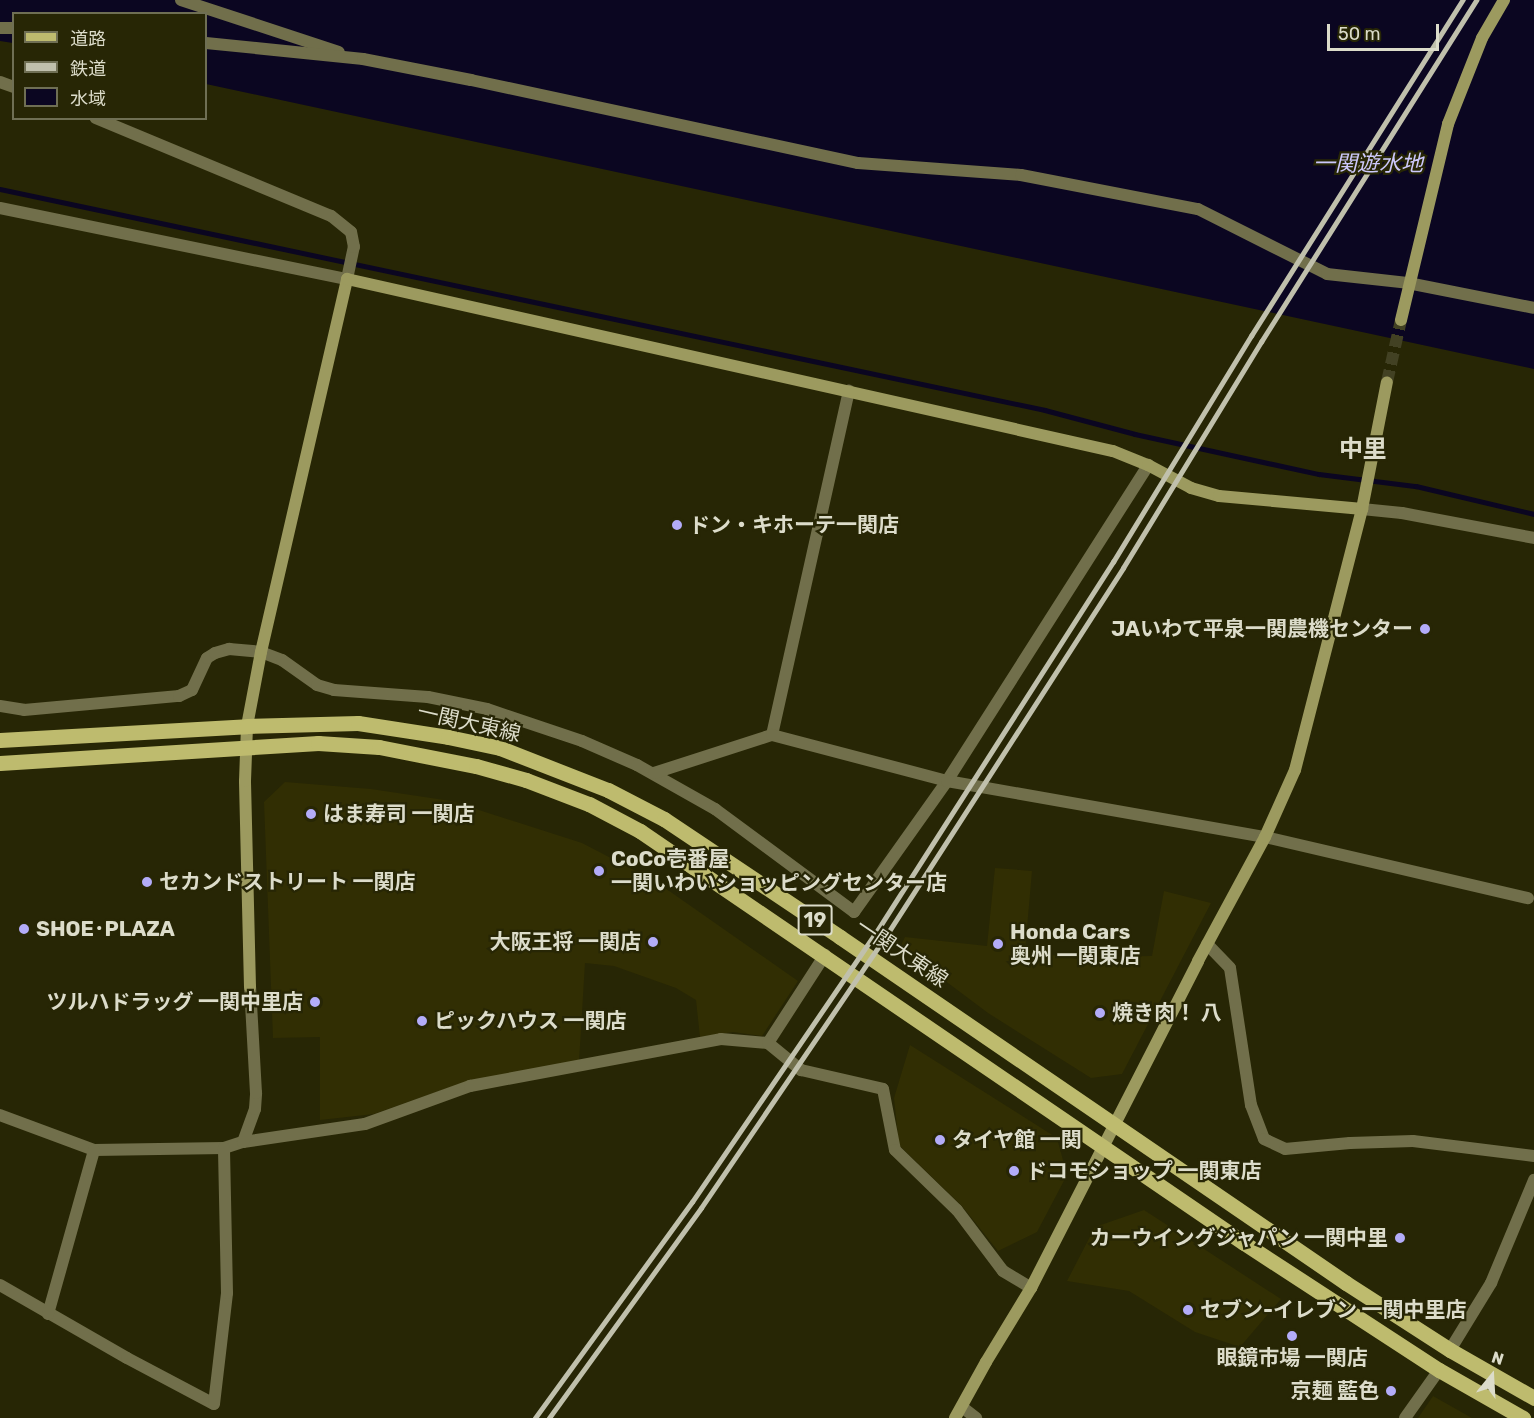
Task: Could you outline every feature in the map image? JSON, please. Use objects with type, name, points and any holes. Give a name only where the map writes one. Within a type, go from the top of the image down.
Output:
[{"type":"main road","name":"一関大東線","points":[[0,740],[247,726],[358,723],[448,737],[500,748],[608,790],[664,819],[1116,1124],[1346,1283],[1450,1350],[1534,1398]]},
{"type":"main road","name":"一関大東線","points":[[0,763],[318,743],[379,747],[476,766],[526,780],[589,804],[640,831],[825,955],[1244,1243],[1438,1370],[1523,1418]]},
{"type":"street","points":[[181,0],[363,59]]},
{"type":"street","points":[[1401,320],[1408,283],[1448,124],[1482,38],[1504,0]]},
{"type":"street","points":[[207,43],[363,59],[858,163],[1021,175],[1198,209],[1328,274],[1408,283],[1534,308]]},
{"type":"street","points":[[101,120],[331,216],[351,232],[354,247],[261,652],[247,726],[245,792],[250,987],[256,1093],[255,1109],[243,1142]]},
{"type":"street","points":[[0,208],[348,276],[1113,451],[1148,465],[1191,488],[1219,496],[1412,515],[1534,538]]},
{"type":"street","points":[[955,1418],[1031,1288],[1207,944],[1265,837],[1295,770],[1362,509],[1387,382]]},
{"type":"street","points":[[772,735],[849,391]]},
{"type":"street","points":[[0,706],[24,710],[179,696],[192,690],[207,658],[214,653],[229,649],[261,652],[282,660],[316,685],[334,690],[428,697],[487,709],[582,741],[654,773],[715,809],[854,912],[947,781],[1148,465]]},
{"type":"street","points":[[654,773],[772,735],[947,781],[1265,837],[1528,898]]},
{"type":"street","points":[[1207,944],[1230,968],[1251,1105],[1264,1139],[1285,1149],[1350,1143],[1413,1141],[1534,1156]]},
{"type":"street","points":[[768,1043],[825,955]]},
{"type":"street","points":[[0,1115],[94,1150],[224,1148],[243,1142],[365,1124],[470,1086],[721,1039],[768,1043],[801,1070],[883,1089],[895,1150],[957,1210],[1003,1271],[1031,1288]]},
{"type":"street","points":[[0,1285],[48,1314],[214,1404],[227,1293],[224,1148]]},
{"type":"street","points":[[48,1314],[94,1150]]},
{"type":"street","points":[[1450,1350],[1491,1283],[1534,1180]]},
{"type":"street","points":[[1405,1418],[1438,1370]]},
{"type":"street","points":[[962,1407],[976,1418]]},
{"type":"shaded area","points":[[285,782],[371,789],[451,801],[582,843],[655,881],[798,981],[762,1036],[733,1032],[700,1037],[696,1000],[676,988],[614,966],[585,963],[579,1062],[465,1082],[374,1114],[320,1120],[320,1037],[273,1038],[264,802]]},
{"type":"shaded area","points":[[995,868],[1032,871],[1025,951],[1092,961],[1093,957],[1152,956],[1164,891],[1211,903],[1122,1074],[1091,1078],[988,1013],[900,947],[905,937],[987,946]]},
{"type":"shaded area","points":[[910,1045],[1057,1138],[1067,1175],[1037,1232],[998,1251],[962,1206],[899,1145],[894,1098]]},
{"type":"shaded area","points":[[1144,1210],[1281,1299],[1240,1347],[1195,1332],[1129,1291],[1067,1281],[1095,1227]]},
{"type":"shaded area","points":[[1433,1396],[1472,1418],[1418,1418]]},
{"type":"water","name":"一関遊水地","points":[[0,0],[1534,0],[1534,369],[207,84],[207,12],[12,12],[12,43],[0,41]]},
{"type":"waterway","points":[[0,189],[1045,410],[1135,434],[1319,474],[1416,486],[1534,514]]},
{"type":"tunnel","points":[[1387,382],[1401,320]]},
{"type":"railway","points":[[535,1418],[692,1202],[875,934],[1113,562],[1251,336],[1463,0]]},
{"type":"railway","points":[[549,1418],[701,1208],[884,939],[1123,568],[1261,342],[1476,0]]},
{"type":"place","name":"ドン・キホーテ一関店","points":[[677,525]]},
{"type":"place","name":"JAいわて平泉一関農機センター","points":[[1425,629]]},
{"type":"place","name":"はま寿司 一関店","points":[[311,814]]},
{"type":"place","name":"CoCo壱番屋 一関いわいショッピングセンター店","points":[[599,871]]},
{"type":"place","name":"セカンドストリート 一関店","points":[[147,882]]},
{"type":"place","name":"SHOE･PLAZA","points":[[24,929]]},
{"type":"place","name":"大阪王将 一関店","points":[[653,942]]},
{"type":"place","name":"Honda Cars 奥州 一関東店","points":[[998,944]]},
{"type":"place","name":"ツルハドラッグ 一関中里店","points":[[315,1002]]},
{"type":"place","name":"焼き肉！ 八","points":[[1100,1013]]},
{"type":"place","name":"ピックハウス 一関店","points":[[422,1021]]},
{"type":"place","name":"タイヤ館 一関","points":[[940,1140]]},
{"type":"place","name":"ドコモショップ 一関東店","points":[[1014,1171]]},
{"type":"place","name":"カーウイングジャパン 一関中里","points":[[1400,1238]]},
{"type":"place","name":"セブン-イレブン 一関中里店","points":[[1188,1310]]},
{"type":"place","name":"眼鏡市場 一関店","points":[[1292,1336]]},
{"type":"place","name":"京麺 藍色","points":[[1391,1391]]},
{"type":"district","name":"中里","points":[[1363,450]]}]
